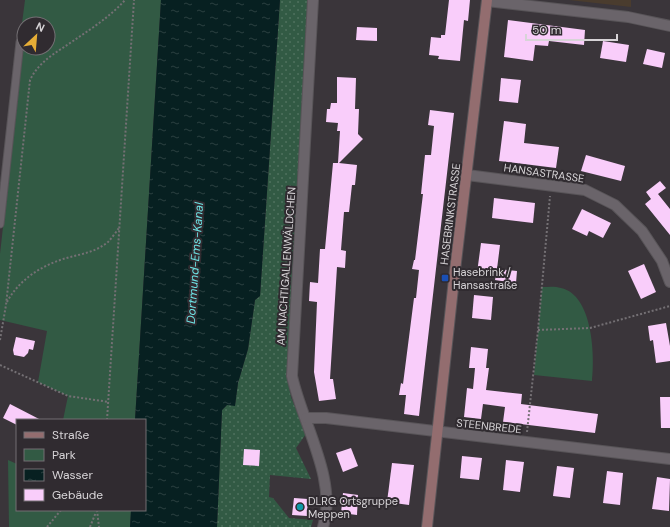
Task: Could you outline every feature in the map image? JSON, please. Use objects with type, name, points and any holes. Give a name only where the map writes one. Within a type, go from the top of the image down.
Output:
[{"type":"street","name":"AM NACHTIGALLENWÄLDCHEN","points":[[312,0],[305,160],[292,356],[292,376],[296,394],[306,418],[325,484],[328,501],[323,527]]},
{"type":"street","points":[[487,0],[628,17],[670,26]]},
{"type":"street","name":"HASEBRINKSTRASSE","points":[[427,527],[487,0]]},
{"type":"street","name":"HANSASTRASSE","points":[[466,175],[585,190],[615,205],[642,231],[662,261],[670,282]]},
{"type":"street","name":"STEENBREDE","points":[[306,418],[326,418],[670,459]]},
{"type":"lane","points":[[0,224],[18,56]]},
{"type":"path","points":[[0,340],[6,305],[30,80],[35,68],[48,57],[118,8],[124,0]]},
{"type":"path","points":[[107,419],[134,0]]},
{"type":"path","points":[[526,442],[551,185]]},
{"type":"path","points":[[6,305],[14,290],[34,272],[59,260],[92,251],[107,243],[120,227]]},
{"type":"path","points":[[538,330],[590,328],[670,306]]},
{"type":"path","points":[[0,365],[68,396],[109,402]]},
{"type":"path","points":[[47,527],[60,511]]},
{"type":"path","points":[[90,527],[97,511]]},
{"type":"path","points":[[97,511],[99,527]]},
{"type":"shaded area","points":[[569,0],[631,0],[631,7]]},
{"type":"green space","points":[[25,0],[161,0],[135,419],[63,419],[68,396],[38,382],[47,331],[0,320],[0,254],[22,56],[56,56],[56,16],[23,16]]},
{"type":"green space","points":[[280,0],[308,0],[301,160],[287,377],[291,397],[306,434],[296,448],[311,479],[270,475],[269,497],[273,498],[289,518],[313,520],[311,527],[217,527],[222,410],[227,405],[235,405],[238,383],[248,349],[255,300],[260,296]]},
{"type":"green space","points":[[542,287],[561,288],[572,293],[580,302],[586,314],[590,328],[593,357],[592,381],[534,375]]},
{"type":"green space","points":[[8,460],[16,464],[16,511],[131,511],[130,527],[9,527]]},
{"type":"water","name":"Dortmund-Ems-Kanal","points":[[161,0],[280,0],[260,296],[255,300],[248,349],[238,383],[235,406],[227,405],[222,410],[217,527],[130,527],[131,511],[146,511],[146,419],[135,419]]},
{"type":"building","points":[[449,0],[470,0],[468,21],[464,20],[460,61],[438,59],[439,56],[429,55],[431,37],[441,38],[441,35],[445,35]]},
{"type":"building","points":[[508,20],[585,30],[584,45],[549,41],[548,46],[535,45],[533,61],[504,57]]},
{"type":"building","points":[[357,27],[377,28],[377,41],[356,40]]},
{"type":"building","points":[[603,41],[629,45],[626,62],[600,58]]},
{"type":"building","points":[[647,49],[665,53],[662,68],[643,64]]},
{"type":"building","points":[[337,77],[356,78],[355,109],[359,109],[358,134],[363,139],[339,163],[357,165],[355,185],[352,185],[349,212],[344,212],[341,250],[346,251],[345,268],[337,267],[330,379],[333,379],[336,399],[319,401],[314,372],[317,302],[309,301],[310,282],[318,283],[320,249],[325,249],[333,163],[338,163],[340,131],[337,131],[338,123],[326,122],[327,109],[330,109],[331,103],[337,103]]},
{"type":"building","points":[[501,78],[521,80],[518,103],[499,101]]},
{"type":"building","points":[[430,110],[454,113],[419,416],[404,414],[406,395],[399,395],[401,383],[403,384],[414,298],[416,298],[419,270],[412,269],[415,260],[423,194],[421,194],[425,155],[431,155],[434,126],[428,125]]},
{"type":"building","points":[[504,121],[526,124],[524,143],[559,147],[556,168],[499,161]]},
{"type":"building","points":[[586,155],[625,166],[621,181],[581,171]]},
{"type":"building","points":[[660,181],[666,188],[658,194],[670,209],[670,235],[645,204],[651,199],[646,192]]},
{"type":"building","points":[[494,198],[535,203],[533,223],[492,218]]},
{"type":"building","points":[[582,209],[611,223],[603,238],[589,231],[587,236],[572,229]]},
{"type":"building","points":[[481,243],[500,245],[497,269],[517,271],[516,283],[495,280],[496,275],[477,273]]},
{"type":"building","points":[[644,264],[656,292],[641,299],[628,271]]},
{"type":"building","points":[[474,295],[493,297],[491,320],[472,318]]},
{"type":"building","points":[[666,323],[670,346],[670,361],[656,363],[653,340],[650,341],[648,326]]},
{"type":"building","points":[[16,337],[35,341],[33,350],[29,349],[28,353],[24,357],[14,355],[13,350]]},
{"type":"building","points":[[471,347],[488,349],[486,368],[489,368],[486,390],[522,394],[521,404],[598,414],[595,433],[503,422],[505,407],[483,404],[481,419],[464,417],[467,388],[473,389],[475,368],[469,368]]},
{"type":"building","points":[[660,397],[670,397],[670,428],[661,428]]},
{"type":"building","points":[[10,404],[39,419],[16,419],[16,424],[3,418]]},
{"type":"building","points":[[351,448],[358,466],[343,472],[336,453]]},
{"type":"building","points":[[244,449],[260,450],[259,466],[243,465]]},
{"type":"building","points":[[462,456],[482,458],[479,480],[460,478]]},
{"type":"building","points":[[506,460],[524,462],[520,492],[503,490]]},
{"type":"building","points":[[392,463],[414,465],[409,505],[387,502]]},
{"type":"building","points":[[557,466],[574,468],[570,498],[553,496]]},
{"type":"building","points":[[607,471],[623,473],[620,505],[603,503]]},
{"type":"building","points":[[657,477],[670,479],[669,511],[652,509]]},
{"type":"building","points":[[343,493],[358,495],[357,515],[341,513]]},
{"type":"building","name":"DLRG Ortsgruppe Meppen","points":[[294,498],[308,499],[307,516],[292,515]]},
{"type":"place","name":"Hasebrink / Hansastraße","points":[[445,278]]},
{"type":"place","name":"DLRG Ortsgruppe Meppen","points":[[300,507]]}]
